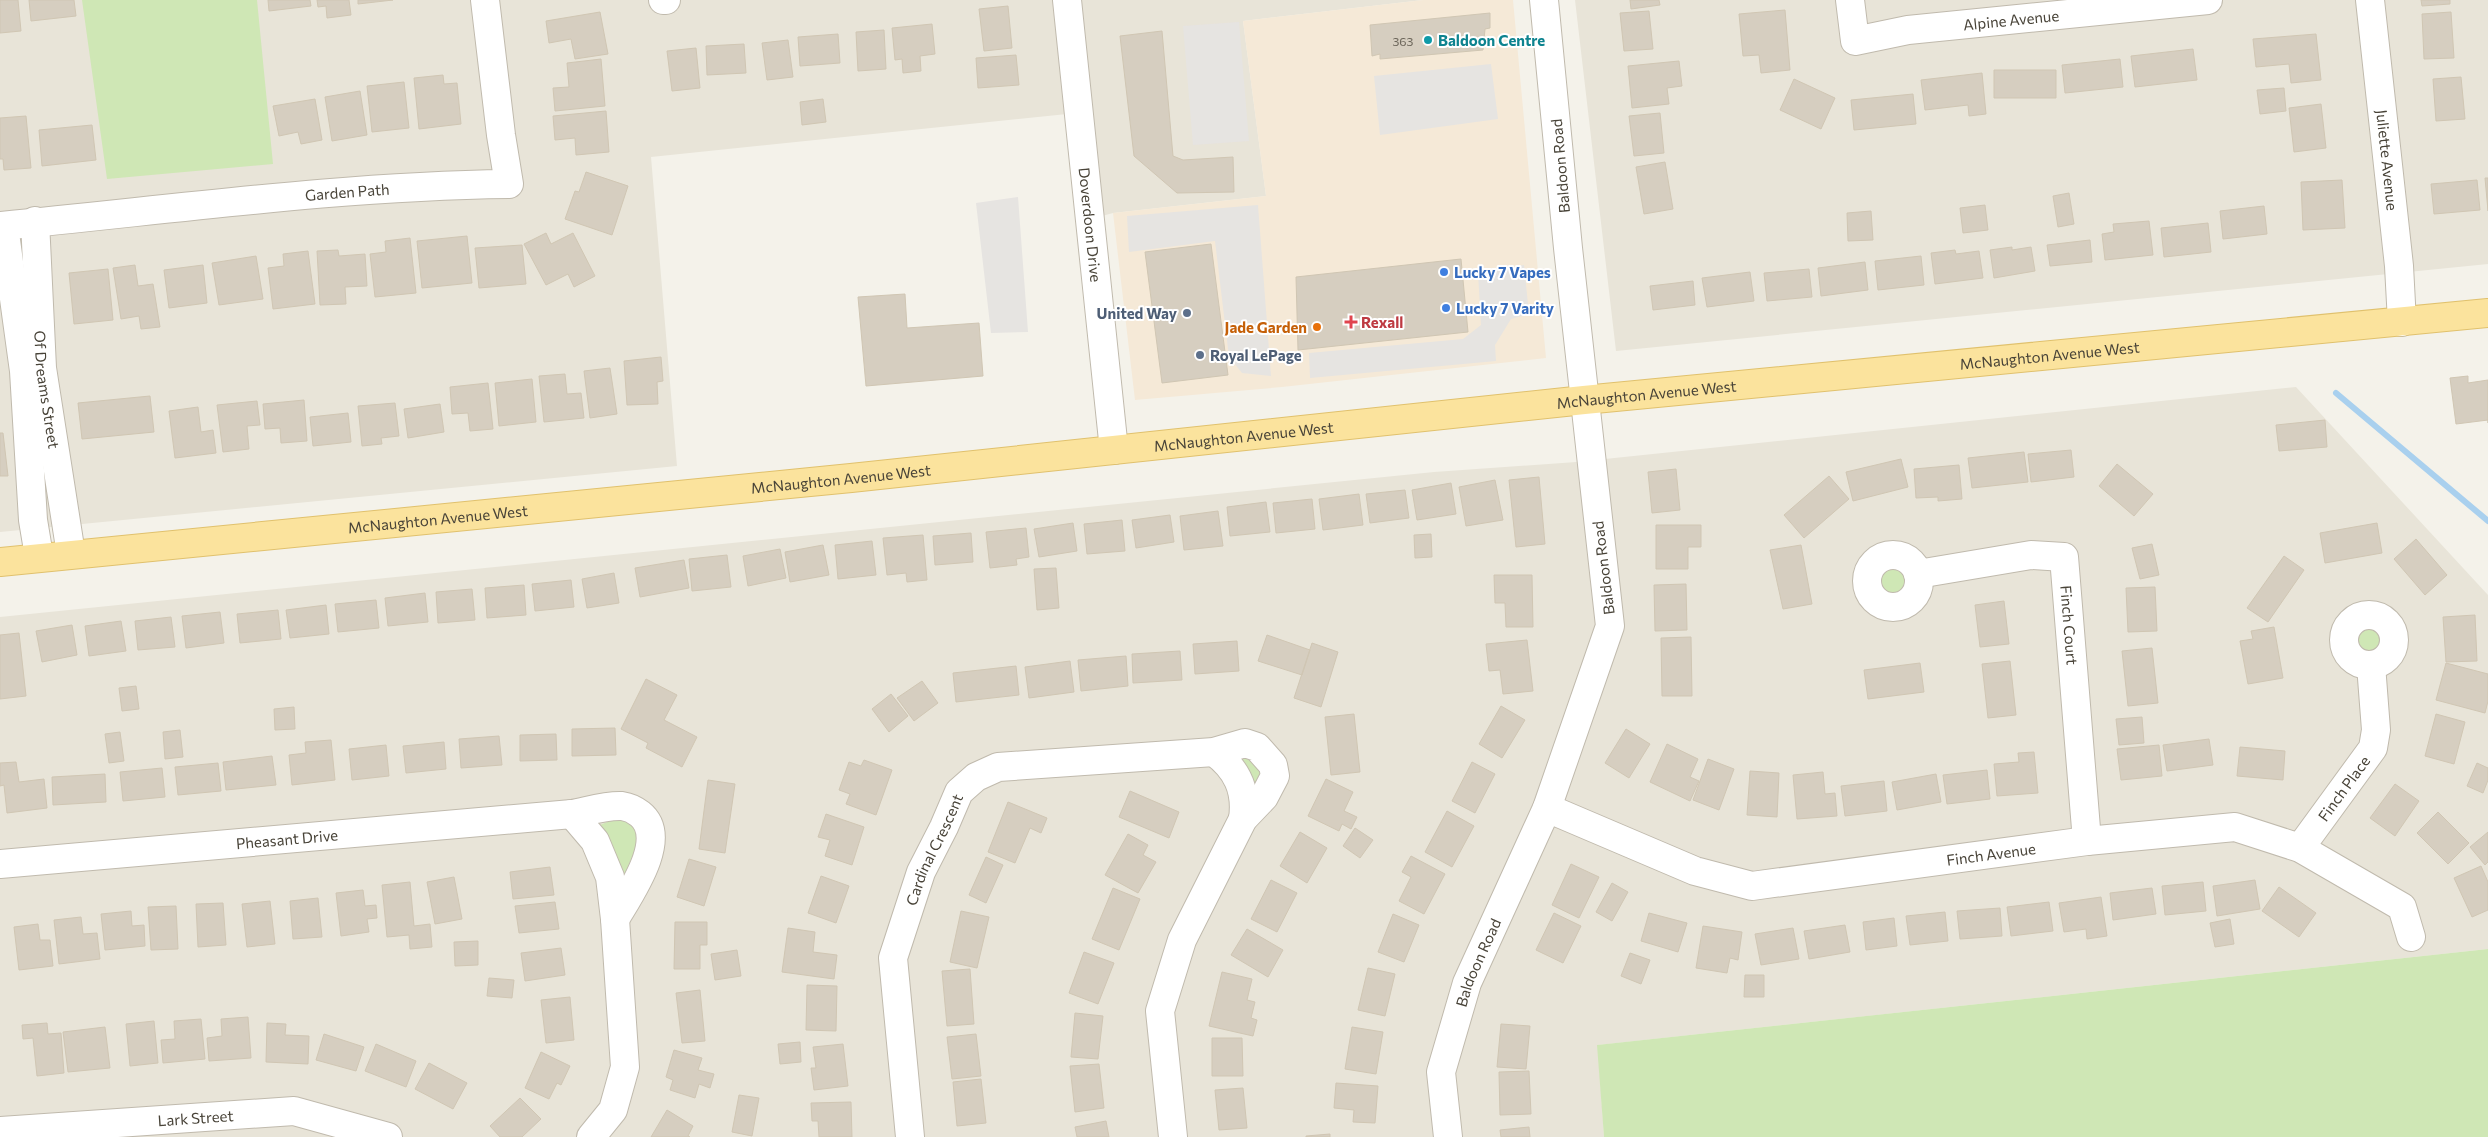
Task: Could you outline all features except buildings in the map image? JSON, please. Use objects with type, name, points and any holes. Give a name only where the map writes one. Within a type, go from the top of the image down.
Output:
[{"type":"main road","name":"McNaughton Avenue West","points":[[0,562],[38,556],[851,478],[1584,400],[2488,313]]},
{"type":"street","name":"Garden Path","points":[[2,226],[433,185],[509,184],[501,135],[485,0]]},
{"type":"street","name":"Doverdoon Drive","points":[[1067,0],[1114,450]]},
{"type":"street","name":"Baldoon Road","points":[[1448,1137],[1441,1072],[1464,992],[1546,808],[1610,626],[1584,400],[1544,0]]},
{"type":"street","name":"Alpine Avenue","points":[[1850,0],[1856,41],[1908,30],[2208,0]]},
{"type":"street","name":"Juliette Avenue","points":[[2370,0],[2398,266],[2402,322]]},
{"type":"street","name":"Of Dreams Street","points":[[35,222],[42,368],[71,554]]},
{"type":"street","name":"Of Dreams Street","points":[[2,226],[24,371],[33,520],[38,556]]},
{"type":"street","name":"Finch Court","points":[[1918,574],[2031,555],[2064,557],[2087,841]]},
{"type":"street","name":"Finch Place","points":[[2300,848],[2373,748],[2376,730],[2372,664]]},
{"type":"street","name":"Cardinal Crescent","points":[[910,1137],[893,958],[921,872],[944,828],[959,792],[976,777],[998,767],[1214,752],[1245,743],[1257,748],[1273,765],[1275,776],[1271,787],[1243,819],[1182,940],[1160,1011],[1173,1137]]},
{"type":"street","name":"Cardinal Crescent","points":[[1214,752],[1231,766],[1238,778],[1244,793],[1243,819]]},
{"type":"street","name":"Pheasant Drive","points":[[0,864],[572,814],[622,806],[635,810],[643,817],[650,828],[651,840],[647,858],[615,919]]},
{"type":"street","name":"Finch Avenue","points":[[1546,808],[1695,871],[1752,886],[2087,841],[2235,827],[2300,848],[2402,907],[2411,937]]},
{"type":"street","points":[[572,814],[584,825],[604,859],[610,877],[615,919],[625,1066],[613,1110],[591,1137]]},
{"type":"street","name":"Lark Street","points":[[0,1131],[294,1111],[388,1137]]},
{"type":"shaded area","points":[[0,0],[1423,0],[1243,21],[1266,196],[1113,213],[1076,223],[1067,114],[651,157],[677,466],[0,532]]},
{"type":"shaded area","points":[[1423,0],[1513,0],[1546,358],[1282,387],[1135,400],[1113,213],[1266,196],[1243,21]]},
{"type":"shaded area","points":[[1575,0],[2488,0],[2488,264],[1616,351]]},
{"type":"shaded area","points":[[1239,22],[1249,141],[1193,145],[1183,26]]},
{"type":"shaded area","points":[[1491,64],[1498,119],[1380,135],[1374,76]]},
{"type":"shaded area","points":[[1018,197],[1028,332],[991,333],[976,203]]},
{"type":"shaded area","points":[[1258,205],[1271,376],[1242,373],[1229,357],[1215,241],[1129,252],[1127,216]]},
{"type":"shaded area","points":[[1524,265],[1529,314],[1511,319],[1495,345],[1496,361],[1310,378],[1309,353],[1463,339],[1481,325],[1478,272]]},
{"type":"shaded area","points":[[2296,387],[2488,595],[2488,949],[1598,1045],[1604,1137],[0,1137],[0,617],[1434,472],[1576,462]]},
{"type":"green space","points":[[82,0],[257,0],[273,164],[107,179]]},
{"type":"green space","points":[[1893,566],[1903,571],[1908,581],[1903,591],[1893,596],[1883,591],[1878,581],[1883,571]]},
{"type":"green space","points":[[2368,626],[2378,630],[2382,640],[2378,650],[2368,654],[2358,650],[2354,640],[2358,630]]},
{"type":"green space","points":[[1249,757],[1259,763],[1262,776],[1257,784],[1252,781],[1240,760],[1241,758]]},
{"type":"green space","points":[[619,817],[636,823],[639,840],[622,881],[614,849],[600,825]]},
{"type":"green space","points":[[2488,949],[2488,1137],[1604,1137],[1597,1045]]},
{"type":"waterway","points":[[2336,393],[2488,521]]},
{"type":"place","name":"Baldoon Centre","points":[[1428,40]]},
{"type":"place","name":"Lucky 7 Vapes","points":[[1444,272]]},
{"type":"place","name":"Lucky 7 Varity","points":[[1446,308]]},
{"type":"place","name":"United Way","points":[[1187,313]]},
{"type":"place","name":"Rexall","points":[[1351,322]]},
{"type":"place","name":"Jade Garden","points":[[1317,327]]},
{"type":"place","name":"Royal LePage","points":[[1200,355]]}]
